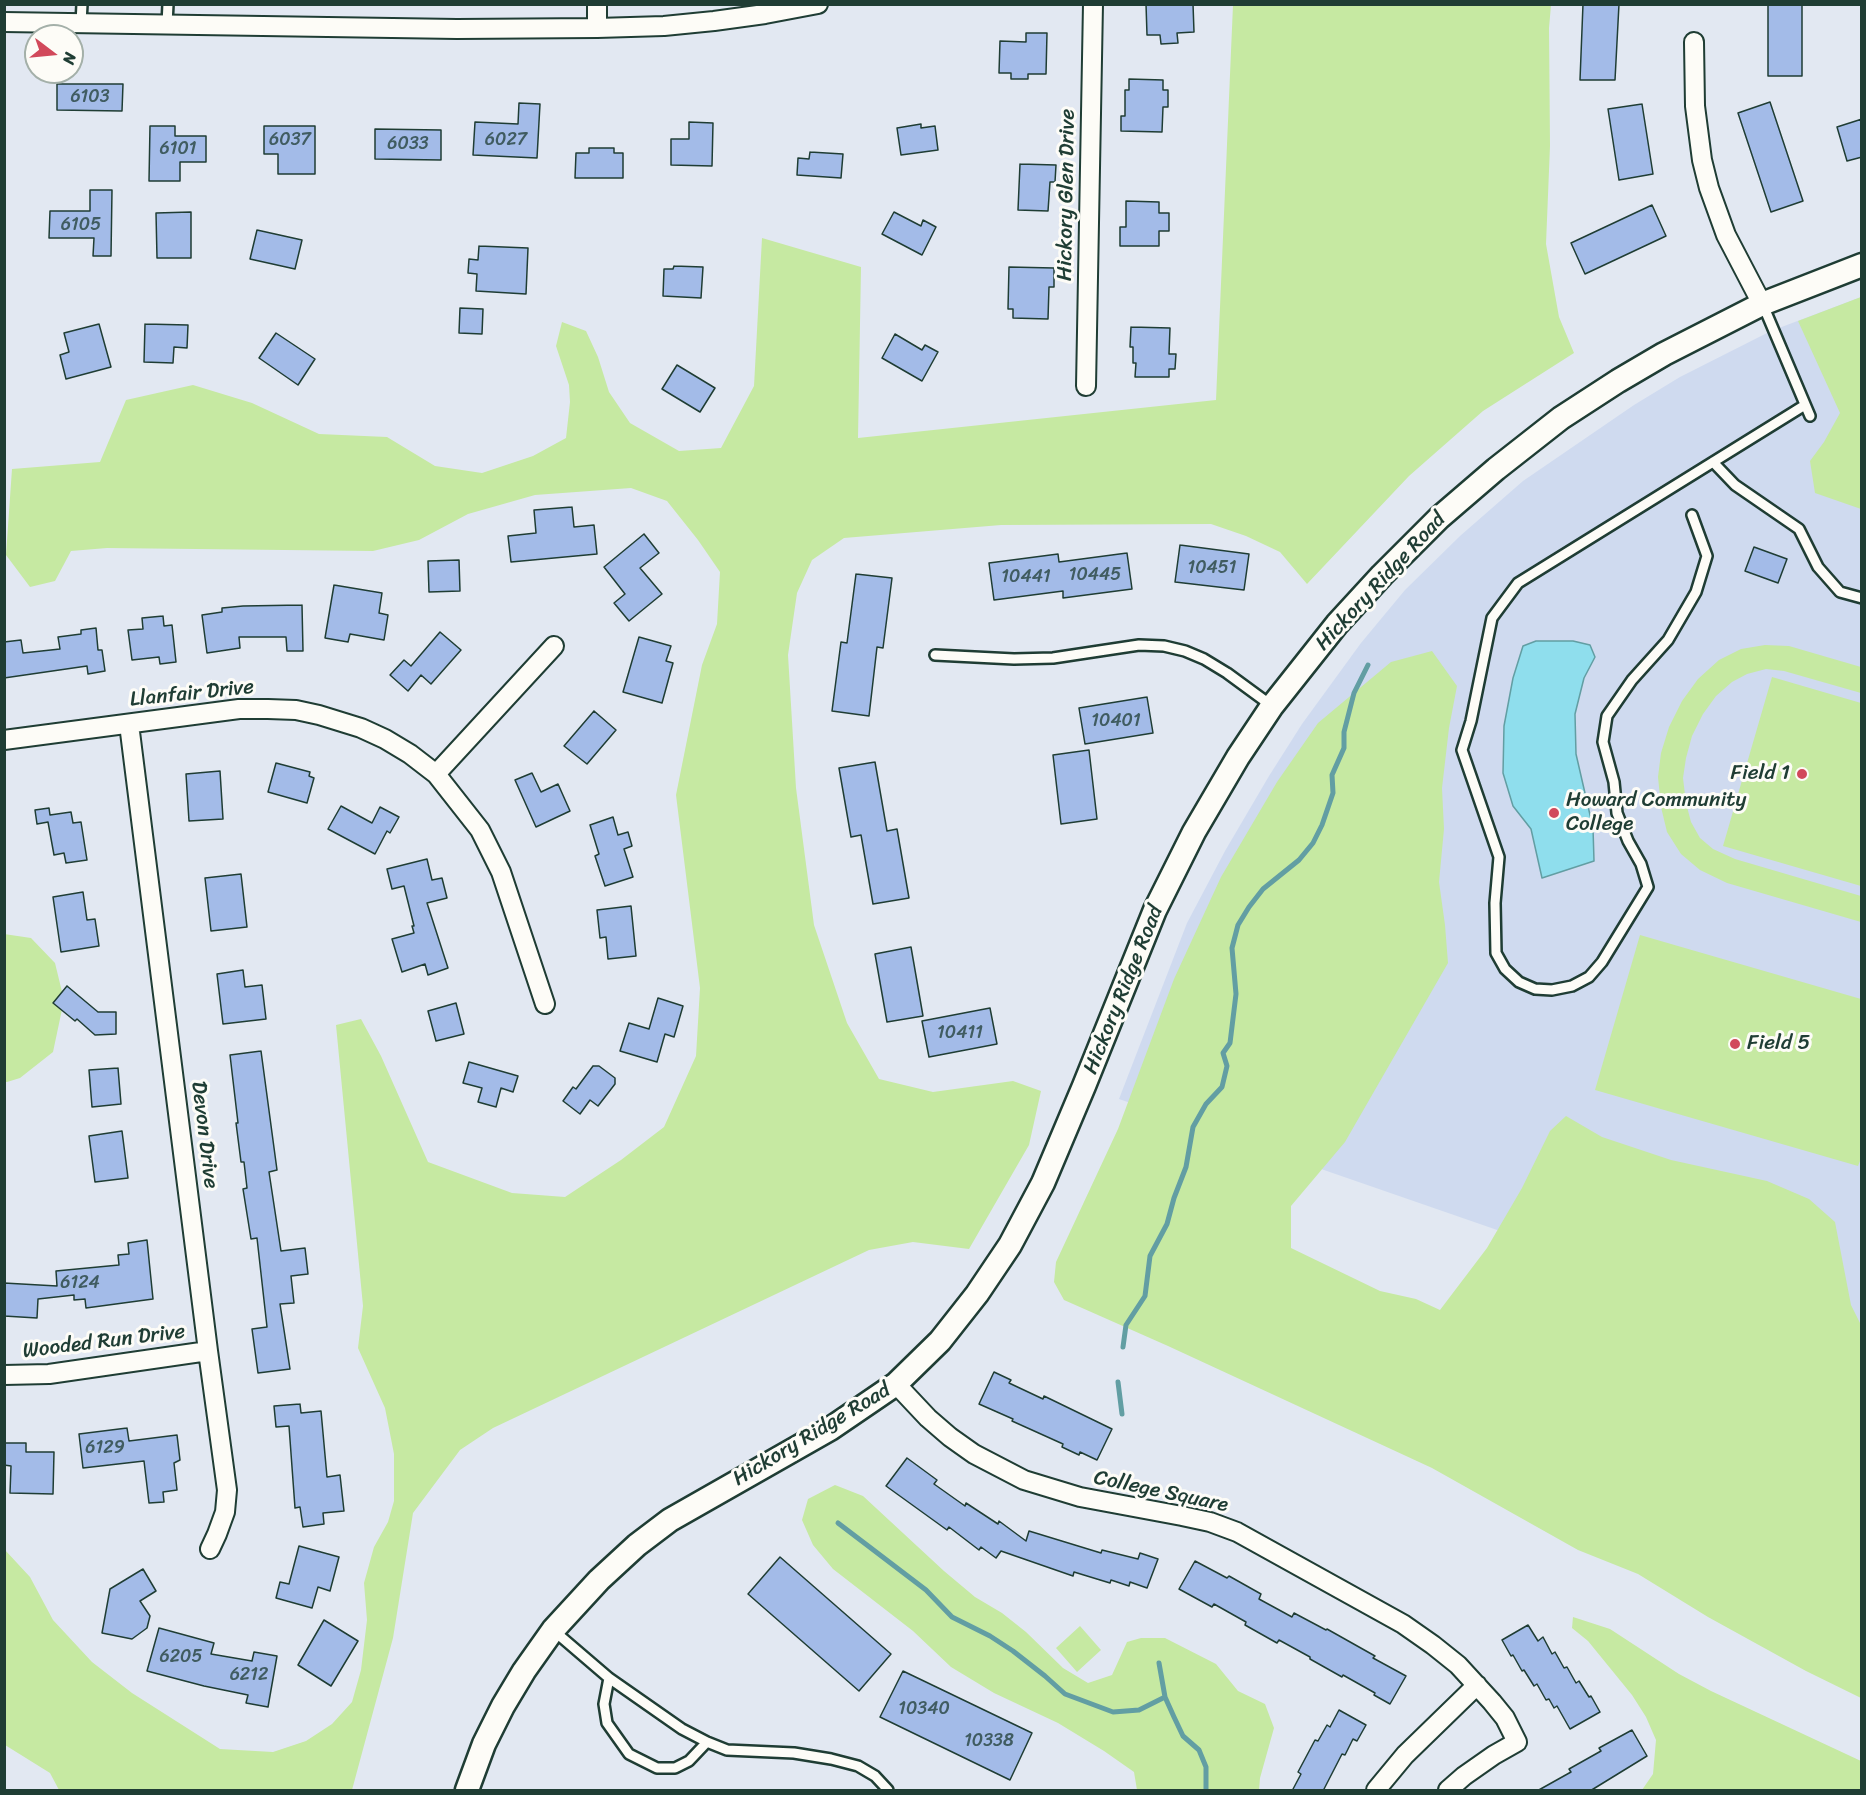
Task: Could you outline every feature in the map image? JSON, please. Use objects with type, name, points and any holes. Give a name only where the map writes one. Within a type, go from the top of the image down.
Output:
[{"type":"street","points":[[597,4],[597,28]]},
{"type":"street","points":[[4,22],[457,29],[597,28],[664,26],[714,21],[818,4]]},
{"type":"street","name":"Hickory Glen Drive","points":[[1086,386],[1092,4]]},
{"type":"street","points":[[1694,42],[1695,106],[1702,160],[1709,188],[1726,235],[1762,304]]},
{"type":"street","name":"Hickory Ridge Road","points":[[467,1791],[484,1744],[502,1706],[553,1630],[599,1580],[670,1520],[830,1429],[896,1384],[940,1341],[977,1294],[1010,1245],[1043,1183],[1155,910],[1194,832],[1238,757],[1272,706],[1337,624],[1439,518],[1561,418],[1664,354],[1762,304],[1862,265]]},
{"type":"street","points":[[436,774],[554,646]]},
{"type":"street","name":"Llanfair Drive","points":[[4,740],[239,709],[296,710],[361,728],[385,739],[436,774],[480,830],[501,872],[546,1004]]},
{"type":"street","name":"Devon Drive","points":[[129,724],[227,1490],[225,1512],[210,1550]]},
{"type":"street","name":"Wooded Run Drive","points":[[4,1375],[49,1374],[208,1351]]},
{"type":"street","name":"College Square","points":[[896,1384],[928,1418],[950,1437],[974,1454],[1024,1480],[1080,1497],[1210,1522],[1237,1532],[1403,1624],[1458,1665],[1478,1685],[1505,1718],[1517,1742],[1486,1760],[1448,1791]]},
{"type":"street","points":[[1376,1791],[1406,1755],[1478,1685]]},
{"type":"lane","points":[[81,23],[82,4]]},
{"type":"lane","points":[[167,24],[168,4]]},
{"type":"lane","points":[[1762,304],[1810,416]]},
{"type":"lane","points":[[1692,515],[1707,556],[1696,592],[1668,640],[1632,680],[1607,716],[1603,742],[1614,782],[1617,813],[1628,841],[1641,864],[1648,887],[1602,962],[1589,976],[1572,986],[1552,990],[1535,989],[1519,982],[1505,969],[1496,953],[1499,857],[1462,750],[1472,721],[1492,618],[1518,583],[1805,405]]},
{"type":"lane","points":[[1713,462],[1735,485],[1799,529],[1818,567],[1840,592],[1862,598]]},
{"type":"lane","points":[[935,655],[1014,660],[1053,658],[1139,645],[1164,646],[1204,659],[1272,706]]},
{"type":"lane","points":[[553,1630],[609,1678],[682,1729],[707,1742],[727,1750],[794,1753],[858,1766],[875,1776],[888,1791]]},
{"type":"lane","points":[[609,1678],[604,1704],[607,1724],[629,1754],[657,1768],[675,1768],[689,1761],[707,1742]]},
{"type":"shaded area","name":"Howard Community College","points":[[1861,297],[1861,1356],[1119,1099],[1187,923],[1225,851],[1302,724],[1361,643],[1405,590],[1460,536],[1523,481],[1634,405],[1680,377],[1771,331]]},
{"type":"green space","points":[[1233,5],[1551,5],[1549,28],[1550,146],[1546,244],[1559,317],[1574,353],[1483,411],[1409,476],[1307,584],[1280,552],[1246,536],[1211,524],[1001,525],[844,538],[812,560],[797,593],[788,655],[796,788],[814,925],[847,1023],[879,1079],[933,1092],[1013,1081],[1041,1091],[1029,1145],[969,1249],[913,1242],[869,1250],[493,1428],[460,1450],[413,1513],[393,1638],[352,1790],[59,1790],[50,1773],[5,1745],[5,1550],[30,1577],[53,1620],[92,1662],[132,1693],[220,1749],[273,1752],[306,1741],[332,1724],[352,1702],[361,1670],[367,1620],[364,1583],[374,1547],[388,1522],[394,1501],[394,1454],[385,1408],[358,1348],[363,1306],[336,1025],[361,1019],[381,1056],[428,1162],[512,1193],[565,1197],[621,1160],[664,1127],[696,1056],[700,988],[676,795],[702,665],[717,624],[720,572],[667,501],[631,488],[535,495],[468,514],[419,540],[373,551],[107,548],[71,551],[55,581],[30,587],[6,555],[12,469],[100,462],[126,400],[193,385],[252,403],[319,434],[387,437],[435,466],[482,473],[533,456],[566,438],[570,402],[569,385],[556,346],[562,322],[586,331],[598,357],[609,392],[630,423],[679,451],[721,448],[754,386],[762,238],[861,267],[858,438],[1216,400]]},
{"type":"green space","points":[[1861,297],[1861,509],[1815,493],[1810,461],[1824,442],[1840,413],[1798,321]]},
{"type":"green space","points":[[1765,645],[1789,646],[1861,667],[1861,693],[1784,671],[1766,669],[1747,674],[1732,682],[1716,696],[1703,714],[1692,736],[1683,778],[1691,822],[1700,838],[1713,849],[1735,859],[1861,896],[1861,922],[1727,883],[1700,870],[1681,854],[1667,832],[1661,807],[1658,777],[1661,753],[1669,727],[1682,701],[1698,679],[1719,660],[1741,649]]},
{"type":"green space","points":[[1432,651],[1457,686],[1449,728],[1442,788],[1444,829],[1439,882],[1448,963],[1345,1142],[1291,1206],[1291,1248],[1380,1291],[1416,1299],[1440,1310],[1487,1248],[1522,1188],[1550,1131],[1566,1116],[1602,1137],[1671,1160],[1767,1181],[1809,1199],[1835,1222],[1851,1305],[1861,1325],[1861,1698],[1806,1671],[1708,1617],[1638,1574],[1578,1550],[1432,1468],[1064,1300],[1054,1282],[1056,1262],[1118,1129],[1174,979],[1221,877],[1277,782],[1318,723],[1391,662]]},
{"type":"green space","name":"Field 1","points":[[1772,677],[1861,703],[1861,886],[1723,846]]},
{"type":"green space","points":[[4,934],[31,938],[55,963],[64,1000],[53,1052],[20,1078],[7,1082],[4,1082]]},
{"type":"green space","name":"Field 5","points":[[1640,935],[1861,999],[1862,1156],[1858,1166],[1595,1090]]},
{"type":"green space","points":[[835,1485],[863,1496],[975,1597],[1002,1613],[1026,1632],[1063,1668],[1088,1683],[1112,1675],[1127,1642],[1141,1638],[1165,1638],[1216,1664],[1238,1691],[1265,1704],[1274,1728],[1260,1778],[1259,1790],[1137,1790],[1134,1772],[1104,1751],[1058,1723],[994,1693],[951,1667],[913,1631],[833,1569],[813,1545],[802,1520],[808,1499]]},
{"type":"green space","points":[[1573,1617],[1610,1629],[1679,1674],[1711,1691],[1861,1761],[1861,1790],[1642,1790],[1653,1774],[1656,1740],[1646,1717],[1632,1695],[1588,1641],[1572,1628]]},
{"type":"green space","points":[[1080,1626],[1101,1650],[1077,1672],[1056,1648]]},
{"type":"water","points":[[1536,641],[1573,641],[1590,645],[1595,657],[1584,678],[1575,714],[1576,754],[1593,828],[1594,861],[1542,878],[1531,829],[1513,806],[1503,773],[1504,726],[1513,678],[1523,646]]},
{"type":"building","points":[[1146,4],[1193,4],[1194,32],[1177,33],[1178,43],[1161,44],[1160,35],[1147,35]]},
{"type":"building","points":[[1583,4],[1619,4],[1615,80],[1580,80]]},
{"type":"building","points":[[1768,4],[1802,4],[1802,76],[1768,76]]},
{"type":"building","points":[[1026,33],[1047,33],[1046,74],[1028,74],[1028,79],[1011,79],[1011,73],[999,73],[1000,41],[1026,42]]},
{"type":"building","points":[[1129,79],[1163,80],[1163,90],[1168,90],[1168,107],[1163,107],[1162,132],[1121,131],[1121,116],[1125,116],[1125,90],[1129,90]]},
{"type":"building","points":[[57,84],[123,84],[122,111],[57,110]]},
{"type":"building","points":[[1770,102],[1803,201],[1771,212],[1738,113]]},
{"type":"building","points":[[519,103],[540,104],[537,158],[473,155],[475,122],[518,124]]},
{"type":"building","points":[[1642,104],[1653,174],[1619,180],[1608,109]]},
{"type":"building","points":[[1862,119],[1862,157],[1847,161],[1837,127]]},
{"type":"building","points":[[689,122],[713,123],[712,166],[671,165],[671,139],[689,139]]},
{"type":"building","points":[[921,124],[921,128],[935,126],[938,150],[901,155],[897,128]]},
{"type":"building","points":[[150,126],[175,126],[175,136],[206,136],[206,162],[180,162],[180,181],[149,181]]},
{"type":"building","points":[[264,126],[315,126],[315,174],[278,174],[278,154],[264,154]]},
{"type":"building","points":[[375,129],[441,130],[441,160],[375,159]]},
{"type":"building","points":[[589,148],[614,148],[614,153],[623,153],[623,178],[575,178],[576,153],[589,153]]},
{"type":"building","points":[[810,152],[843,154],[841,178],[797,175],[798,158],[809,159]]},
{"type":"building","points":[[1020,164],[1056,165],[1055,182],[1050,182],[1048,211],[1018,210]]},
{"type":"building","points":[[90,190],[112,190],[111,256],[93,256],[94,238],[49,238],[50,211],[90,211]]},
{"type":"building","points":[[1126,201],[1159,202],[1159,213],[1169,213],[1169,231],[1159,231],[1159,246],[1120,246],[1120,227],[1126,227]]},
{"type":"building","points":[[1652,205],[1666,236],[1585,274],[1571,243]]},
{"type":"building","points":[[191,212],[191,258],[157,258],[156,213]]},
{"type":"building","points":[[894,212],[921,226],[923,220],[936,227],[922,255],[882,234]]},
{"type":"building","points":[[257,230],[302,240],[295,269],[250,259]]},
{"type":"building","points":[[479,246],[528,248],[526,294],[476,291],[477,274],[468,273],[469,259],[478,260]]},
{"type":"building","points":[[674,266],[703,267],[701,298],[663,296],[664,269],[673,269]]},
{"type":"building","points":[[1009,267],[1054,268],[1054,287],[1049,287],[1048,319],[1013,318],[1013,309],[1008,309]]},
{"type":"building","points":[[460,308],[483,309],[482,334],[459,333]]},
{"type":"building","points":[[99,324],[111,367],[66,379],[60,355],[69,352],[64,333]]},
{"type":"building","points":[[145,324],[188,325],[187,348],[174,347],[173,363],[144,362]]},
{"type":"building","points":[[1131,327],[1170,328],[1169,354],[1176,354],[1175,369],[1169,369],[1169,377],[1135,377],[1136,363],[1133,363],[1133,347],[1130,347]]},
{"type":"building","points":[[276,333],[315,359],[298,385],[259,358]]},
{"type":"building","points":[[895,334],[922,350],[925,345],[938,352],[922,381],[882,358]]},
{"type":"building","points":[[677,365],[715,388],[700,412],[662,389]]},
{"type":"building","points":[[572,507],[574,527],[594,525],[597,554],[511,562],[508,536],[536,533],[534,510]]},
{"type":"building","points":[[644,534],[659,553],[640,568],[662,594],[629,621],[614,603],[625,594],[604,567]]},
{"type":"building","points":[[1180,545],[1249,554],[1244,590],[1175,582]]},
{"type":"building","points":[[1754,547],[1787,559],[1778,583],[1745,571]]},
{"type":"building","points":[[1127,553],[1132,589],[1063,598],[1063,591],[994,600],[989,563],[1058,554],[1059,562]]},
{"type":"building","points":[[459,560],[460,591],[429,592],[428,561]]},
{"type":"building","points":[[856,574],[892,578],[883,648],[877,647],[869,716],[832,711],[841,642],[847,643]]},
{"type":"building","points":[[334,585],[382,593],[379,613],[388,615],[384,640],[350,634],[348,642],[325,638]]},
{"type":"building","points":[[302,605],[303,651],[287,651],[286,637],[239,637],[240,648],[207,653],[202,615],[222,612],[222,608]]},
{"type":"building","points":[[163,616],[164,626],[172,625],[176,662],[160,664],[159,657],[132,660],[128,630],[143,629],[142,618]]},
{"type":"building","points":[[96,628],[98,650],[102,650],[105,671],[88,674],[87,666],[4,678],[4,642],[21,640],[23,653],[60,649],[58,637],[81,634],[81,630]]},
{"type":"building","points":[[440,632],[461,650],[431,684],[421,675],[408,691],[390,675],[404,660],[411,666]]},
{"type":"building","points":[[639,637],[671,646],[666,661],[673,663],[662,703],[623,692]]},
{"type":"building","points":[[1147,697],[1153,733],[1085,744],[1079,708]]},
{"type":"building","points":[[594,711],[616,730],[587,764],[564,746]]},
{"type":"building","points":[[1089,750],[1097,819],[1061,824],[1053,755]]},
{"type":"building","points":[[875,762],[887,831],[897,829],[909,898],[873,904],[861,835],[851,837],[839,768]]},
{"type":"building","points":[[276,763],[310,772],[309,776],[314,778],[307,803],[268,792]]},
{"type":"building","points":[[220,771],[223,819],[189,821],[186,774]]},
{"type":"building","points":[[532,773],[541,792],[558,784],[570,811],[536,827],[515,780]]},
{"type":"building","points":[[341,806],[372,823],[380,807],[399,817],[390,833],[387,831],[375,854],[328,829]]},
{"type":"building","points":[[49,808],[50,815],[71,812],[73,823],[81,822],[87,860],[66,863],[64,853],[54,855],[48,822],[37,824],[35,810]]},
{"type":"building","points":[[613,817],[618,835],[628,832],[632,846],[624,849],[633,877],[605,886],[595,856],[599,854],[590,825]]},
{"type":"building","points":[[427,859],[432,880],[442,878],[447,898],[427,903],[448,968],[428,975],[425,964],[402,972],[392,939],[414,933],[412,926],[414,926],[404,886],[392,889],[387,869]]},
{"type":"building","points":[[241,874],[247,927],[211,931],[205,878]]},
{"type":"building","points":[[83,892],[87,920],[95,919],[99,946],[61,952],[53,897]]},
{"type":"building","points":[[631,906],[636,956],[608,959],[606,937],[600,938],[597,910]]},
{"type":"building","points":[[911,947],[923,1016],[887,1022],[875,954]]},
{"type":"building","points":[[243,970],[245,987],[262,985],[266,1019],[223,1024],[217,974]]},
{"type":"building","points":[[67,986],[98,1012],[116,1012],[116,1034],[95,1035],[77,1019],[75,1021],[53,1003]]},
{"type":"building","points":[[658,998],[683,1006],[674,1037],[665,1034],[657,1062],[620,1051],[629,1023],[649,1029]]},
{"type":"building","points":[[456,1003],[464,1034],[436,1041],[428,1011]]},
{"type":"building","points":[[990,1008],[997,1044],[929,1057],[922,1021]]},
{"type":"building","points":[[261,1051],[277,1170],[269,1172],[281,1251],[305,1248],[308,1274],[291,1276],[294,1303],[280,1304],[290,1369],[258,1373],[252,1329],[267,1327],[257,1238],[251,1239],[243,1189],[247,1188],[236,1123],[238,1123],[230,1055]]},
{"type":"building","points":[[469,1062],[518,1076],[513,1092],[501,1088],[496,1107],[478,1102],[482,1088],[463,1083]]},
{"type":"building","points":[[593,1066],[599,1066],[615,1078],[615,1084],[598,1106],[590,1100],[580,1114],[563,1101],[573,1087],[576,1089]]},
{"type":"building","points":[[118,1068],[121,1104],[92,1107],[89,1070]]},
{"type":"building","points":[[122,1131],[128,1178],[95,1182],[89,1136]]},
{"type":"building","points":[[147,1240],[153,1299],[86,1308],[85,1299],[74,1300],[74,1295],[38,1299],[37,1318],[4,1316],[4,1283],[57,1286],[56,1271],[119,1265],[118,1255],[129,1254],[128,1243]]},
{"type":"building","points":[[994,1372],[1011,1380],[1009,1383],[1043,1399],[1044,1396],[1112,1429],[1097,1460],[1062,1447],[1063,1444],[979,1404]]},
{"type":"building","points":[[300,1404],[301,1413],[321,1411],[327,1477],[340,1475],[344,1511],[323,1513],[324,1524],[303,1527],[300,1507],[295,1508],[289,1426],[276,1427],[274,1406]]},
{"type":"building","points":[[127,1428],[129,1441],[177,1435],[180,1460],[174,1463],[177,1490],[163,1492],[164,1502],[149,1503],[144,1461],[83,1468],[79,1434]]},
{"type":"building","points":[[4,1443],[26,1443],[26,1452],[54,1452],[53,1494],[10,1493],[11,1466],[4,1465]]},
{"type":"building","points":[[907,1458],[937,1480],[934,1484],[965,1506],[966,1503],[998,1524],[999,1521],[1026,1541],[1029,1531],[1101,1553],[1102,1550],[1138,1559],[1140,1553],[1158,1559],[1147,1588],[1130,1582],[1129,1586],[1111,1580],[1110,1583],[1074,1572],[1073,1576],[1001,1551],[996,1558],[981,1547],[979,1550],[949,1527],[947,1530],[886,1486]]},
{"type":"building","points":[[299,1546],[339,1557],[330,1591],[318,1587],[312,1608],[276,1598],[280,1582],[289,1584]]},
{"type":"building","points":[[780,1557],[891,1654],[859,1691],[748,1594]]},
{"type":"building","points":[[1195,1561],[1261,1594],[1259,1599],[1292,1617],[1294,1613],[1327,1629],[1406,1676],[1390,1704],[1374,1695],[1375,1693],[1343,1675],[1342,1677],[1279,1640],[1277,1643],[1245,1625],[1246,1622],[1214,1604],[1212,1607],[1179,1589]]},
{"type":"building","points":[[143,1569],[156,1591],[140,1601],[150,1616],[147,1628],[132,1639],[102,1633],[110,1589]]},
{"type":"building","points":[[324,1620],[358,1641],[331,1686],[298,1665]]},
{"type":"building","points":[[1528,1625],[1538,1641],[1543,1637],[1552,1654],[1555,1652],[1576,1683],[1579,1681],[1600,1712],[1570,1729],[1557,1706],[1554,1708],[1549,1699],[1546,1700],[1537,1684],[1534,1686],[1502,1640]]},
{"type":"building","points":[[159,1628],[214,1643],[211,1654],[252,1661],[254,1652],[277,1656],[268,1707],[246,1703],[248,1695],[147,1671]]},
{"type":"building","points":[[903,1671],[1032,1733],[1010,1780],[880,1717]]},
{"type":"building","points":[[1339,1710],[1366,1725],[1357,1741],[1353,1739],[1345,1755],[1342,1754],[1323,1791],[1292,1791],[1301,1774],[1298,1772],[1315,1740],[1318,1741],[1327,1725],[1330,1727]]},
{"type":"building","points":[[1632,1730],[1647,1756],[1590,1791],[1537,1791],[1571,1772],[1569,1769],[1601,1751],[1599,1748]]},
{"type":"waterway","points":[[1123,1347],[1126,1325],[1145,1296],[1150,1256],[1167,1224],[1186,1167],[1193,1127],[1206,1104],[1222,1087],[1227,1066],[1223,1053],[1230,1043],[1236,994],[1232,948],[1238,925],[1263,889],[1299,860],[1313,843],[1333,793],[1332,775],[1344,748],[1344,732],[1354,693],[1368,665]]},
{"type":"waterway","points":[[1118,1382],[1122,1414]]},
{"type":"waterway","points":[[838,1523],[926,1590],[952,1617],[990,1636],[1013,1651],[1065,1694],[1113,1712],[1139,1710],[1165,1697]]},
{"type":"waterway","points":[[1159,1663],[1165,1697],[1174,1717],[1183,1736],[1199,1750],[1206,1767],[1206,1790]]},
{"type":"place","name":"Field 1","points":[[1802,774]]},
{"type":"place","name":"Howard Community College","points":[[1554,813]]},
{"type":"place","name":"Field 5","points":[[1735,1044]]}]
